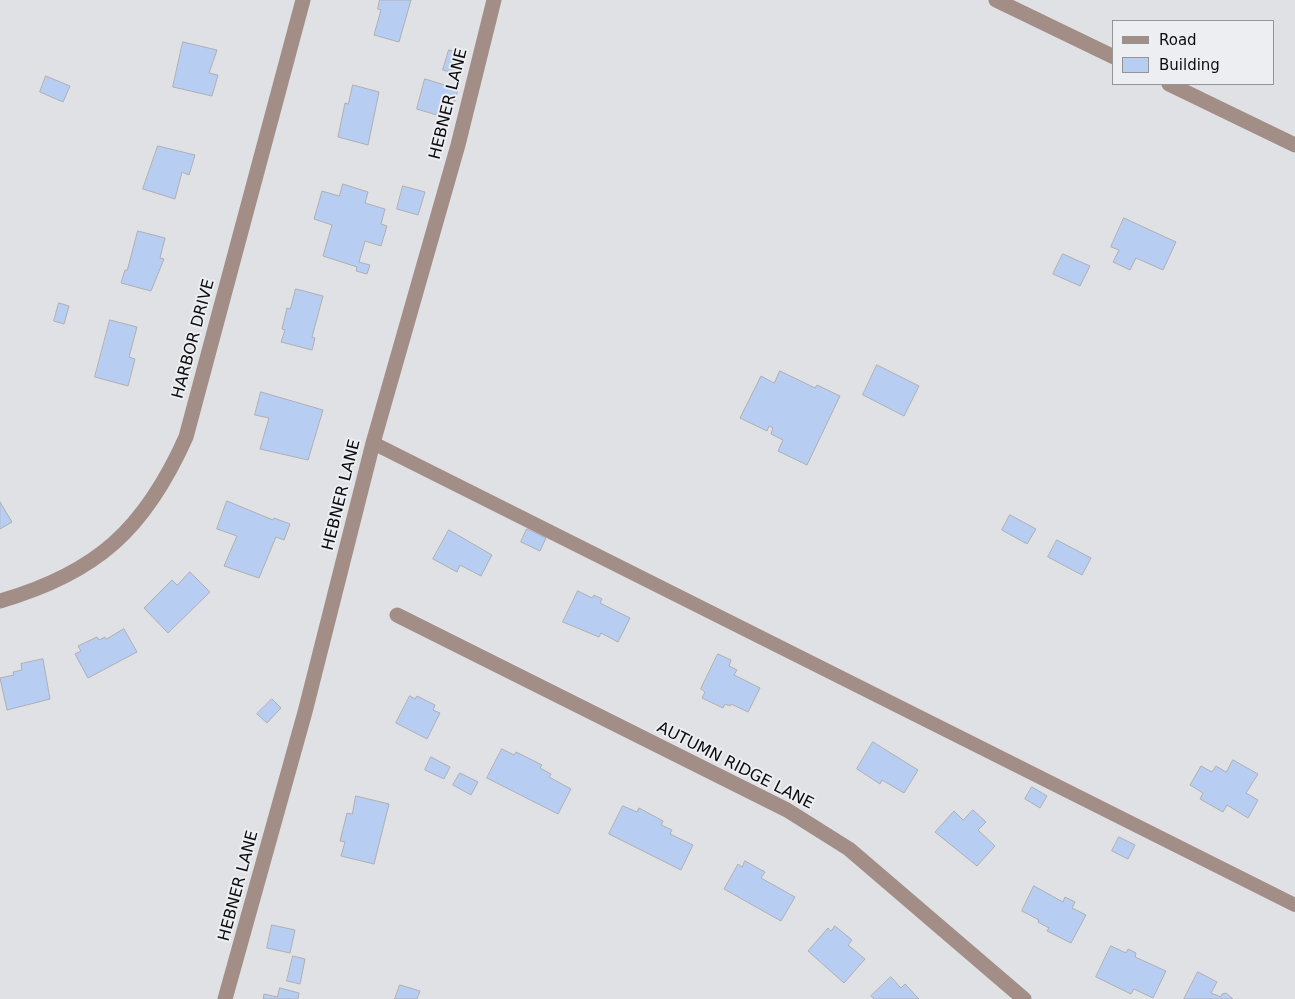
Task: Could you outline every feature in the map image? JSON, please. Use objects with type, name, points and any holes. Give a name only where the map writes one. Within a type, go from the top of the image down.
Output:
[{"type":"street","name":"HARBOR DRIVE","points":[[0,601],[35,591],[62,579],[94,559],[128,531],[151,503],[171,471],[186,437],[302,0]]},
{"type":"street","name":"HEBNER LANE","points":[[226,999],[305,712],[373,442],[458,145],[494,0]]},
{"type":"street","points":[[996,0],[1112,56]]},
{"type":"street","points":[[1171,85],[1295,145]]},
{"type":"street","name":"AUTUMN RIDGE LANE","points":[[397,615],[787,810],[826,833],[849,849],[1024,999]]},
{"type":"lane","points":[[373,442],[1295,905]]},
{"type":"building","points":[[380,0],[411,0],[399,42],[374,35],[381,10],[378,9]]},
{"type":"building","points":[[183,42],[217,50],[209,73],[218,75],[212,96],[173,87]]},
{"type":"building","points":[[449,50],[462,53],[456,74],[443,70]]},
{"type":"building","points":[[46,76],[70,86],[63,102],[40,92]]},
{"type":"building","points":[[425,79],[458,89],[450,119],[417,109]]},
{"type":"building","points":[[353,85],[379,92],[368,145],[338,137],[345,103],[348,104]]},
{"type":"building","points":[[158,146],[195,155],[189,175],[182,172],[175,199],[143,189]]},
{"type":"building","points":[[343,184],[368,192],[365,203],[385,209],[381,224],[387,226],[381,246],[365,241],[359,262],[370,265],[367,274],[356,271],[357,267],[323,256],[332,225],[314,219],[322,191],[339,196]]},
{"type":"building","points":[[403,186],[425,192],[418,215],[397,209]]},
{"type":"building","points":[[1124,218],[1176,242],[1163,270],[1136,258],[1130,270],[1113,262],[1119,250],[1111,247]]},
{"type":"building","points":[[138,231],[165,238],[160,258],[164,259],[151,291],[121,283],[125,270],[127,270]]},
{"type":"building","points":[[1063,254],[1090,266],[1080,286],[1053,274]]},
{"type":"building","points":[[296,289],[323,296],[312,337],[315,338],[312,350],[281,342],[285,330],[282,329],[287,308],[290,309]]},
{"type":"building","points":[[59,303],[69,306],[64,324],[54,321]]},
{"type":"building","points":[[110,320],[137,327],[129,357],[135,359],[128,386],[95,377]]},
{"type":"building","points":[[877,365],[919,386],[904,416],[863,395]]},
{"type":"building","points":[[780,371],[815,388],[817,385],[840,396],[807,465],[778,451],[783,440],[771,434],[773,428],[769,426],[767,431],[740,418],[761,376],[774,383]]},
{"type":"building","points":[[261,392],[323,410],[308,460],[260,449],[269,418],[255,415]]},
{"type":"building","points":[[227,501],[273,520],[274,518],[290,524],[284,540],[276,537],[259,578],[224,566],[237,536],[217,529]]},
{"type":"building","points":[[0,502],[12,522],[0,529]]},
{"type":"building","points":[[1010,515],[1036,529],[1027,544],[1002,530]]},
{"type":"building","points":[[527,529],[546,538],[540,551],[521,542]]},
{"type":"building","points":[[449,530],[492,555],[481,576],[460,565],[457,572],[433,559]]},
{"type":"building","points":[[1057,540],[1091,558],[1082,575],[1048,557]]},
{"type":"building","points":[[190,572],[210,592],[168,633],[144,608],[172,580],[177,585]]},
{"type":"building","points":[[578,591],[592,598],[594,595],[602,599],[600,603],[630,618],[618,642],[601,633],[599,637],[563,622]]},
{"type":"building","points":[[124,629],[137,652],[88,678],[75,654],[81,651],[78,646],[97,637],[99,640],[105,637],[106,639]]},
{"type":"building","points":[[718,654],[731,660],[729,666],[737,670],[734,675],[760,688],[748,712],[731,704],[730,706],[725,704],[723,708],[702,698],[705,692],[701,689]]},
{"type":"building","points":[[43,659],[50,699],[7,710],[0,678],[14,675],[13,672],[22,670],[21,664]]},
{"type":"building","points":[[410,696],[415,699],[417,696],[435,705],[433,710],[440,713],[427,739],[396,723]]},
{"type":"building","points":[[272,699],[281,708],[267,723],[257,714]]},
{"type":"building","points":[[873,742],[918,770],[904,793],[882,780],[880,784],[857,769]]},
{"type":"building","points":[[502,749],[514,755],[516,752],[542,765],[540,768],[551,774],[549,777],[571,789],[558,814],[487,778]]},
{"type":"building","points":[[431,757],[450,767],[444,779],[425,770]]},
{"type":"building","points":[[1233,760],[1258,774],[1246,793],[1258,800],[1248,818],[1227,805],[1223,812],[1200,799],[1203,793],[1190,785],[1201,766],[1212,772],[1216,766],[1226,772]]},
{"type":"building","points":[[460,773],[478,782],[471,795],[453,785]]},
{"type":"building","points":[[1032,787],[1047,796],[1040,808],[1025,799]]},
{"type":"building","points":[[356,796],[389,804],[374,864],[341,856],[345,842],[340,841],[347,813],[352,814]]},
{"type":"building","points":[[623,806],[637,812],[639,808],[663,821],[661,825],[672,830],[670,834],[693,845],[681,870],[609,834]]},
{"type":"building","points":[[973,810],[986,822],[978,830],[995,846],[977,866],[935,832],[954,811],[963,820]]},
{"type":"building","points":[[1119,837],[1135,845],[1128,859],[1112,851]]},
{"type":"building","points":[[745,861],[765,872],[761,878],[795,897],[781,921],[724,889],[738,864],[742,867]]},
{"type":"building","points":[[1034,886],[1063,902],[1065,897],[1075,902],[1072,908],[1086,915],[1071,943],[1047,931],[1049,928],[1038,922],[1039,920],[1022,911]]},
{"type":"building","points":[[272,925],[295,930],[290,953],[267,948]]},
{"type":"building","points":[[835,926],[852,940],[848,945],[865,959],[844,983],[808,951],[828,928],[831,931]]},
{"type":"building","points":[[1111,946],[1126,953],[1128,949],[1136,953],[1135,957],[1166,971],[1153,998],[1134,989],[1131,994],[1096,977]]},
{"type":"building","points":[[293,956],[305,959],[300,984],[287,981]]},
{"type":"building","points":[[1198,972],[1217,982],[1211,993],[1221,997],[1222,994],[1226,993],[1233,999],[1184,999]]},
{"type":"building","points":[[891,977],[901,988],[905,984],[919,999],[874,999],[871,996]]},
{"type":"building","points":[[400,985],[420,991],[417,999],[395,999]]},
{"type":"building","points":[[280,988],[299,993],[298,999],[263,999],[264,994],[277,997]]}]
